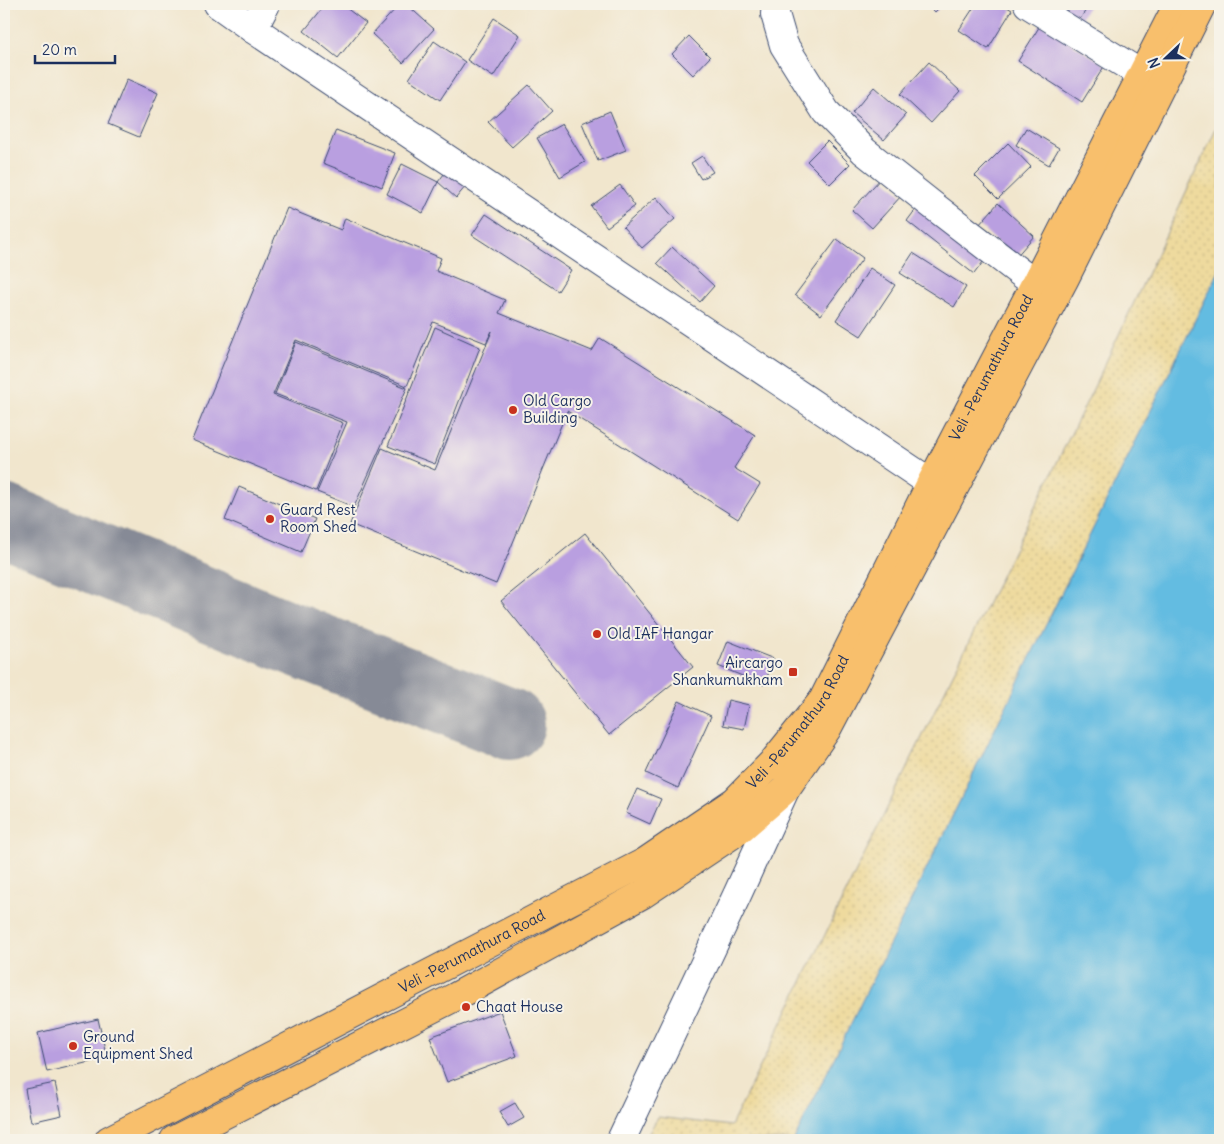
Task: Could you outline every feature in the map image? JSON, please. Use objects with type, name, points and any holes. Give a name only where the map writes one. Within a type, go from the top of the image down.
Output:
[{"type":"main road","name":"Veli -Perumathura Road","points":[[109,1140],[645,862],[735,801],[774,762],[823,700],[931,482],[1178,4]]},
{"type":"main road","points":[[174,1140],[455,997],[643,894],[739,830],[785,790],[827,729],[1066,278],[1202,4]]},
{"type":"street","points":[[218,4],[931,482]]},
{"type":"street","points":[[253,29],[266,4]]},
{"type":"street","points":[[776,4],[775,14],[784,45],[826,112],[864,151],[1035,284]]},
{"type":"street","points":[[1028,4],[1141,74]]},
{"type":"street","points":[[620,1140],[785,790]]},
{"type":"sand","points":[[1220,120],[1220,269],[794,1140],[645,1140],[658,1117],[731,1126],[1097,381]]},
{"type":"water","points":[[1220,269],[1220,1140],[794,1140]]},
{"type":"building","points":[[326,4],[341,4],[366,23],[338,58],[304,31]]},
{"type":"building","points":[[400,4],[406,4],[434,29],[403,63],[372,34]]},
{"type":"building","points":[[926,4],[943,4],[935,12]]},
{"type":"building","points":[[976,4],[1002,4],[1012,10],[988,49],[959,30]]},
{"type":"building","points":[[1050,4],[1090,4],[1078,22]]},
{"type":"building","points":[[494,18],[520,35],[493,77],[467,60]]},
{"type":"building","points":[[1041,24],[1105,65],[1082,102],[1018,61]]},
{"type":"building","points":[[689,36],[710,57],[693,75],[672,54]]},
{"type":"building","points":[[434,41],[465,62],[440,100],[409,79]]},
{"type":"building","points":[[929,62],[960,91],[931,123],[900,94]]},
{"type":"building","points":[[127,79],[158,93],[139,137],[108,124]]},
{"type":"building","points":[[529,85],[552,111],[512,147],[488,122]]},
{"type":"building","points":[[874,87],[906,115],[884,140],[852,113]]},
{"type":"building","points":[[610,111],[626,150],[598,161],[582,123]]},
{"type":"building","points":[[562,124],[585,162],[560,177],[537,138]]},
{"type":"building","points":[[1026,128],[1059,148],[1049,165],[1016,145]]},
{"type":"building","points":[[336,130],[395,153],[382,187],[323,163]]},
{"type":"building","points":[[827,141],[850,164],[830,184],[807,161]]},
{"type":"building","points":[[1008,143],[1031,167],[998,199],[975,176]]},
{"type":"building","points":[[702,156],[713,172],[701,179],[691,163]]},
{"type":"building","points":[[402,164],[438,182],[423,213],[387,194]]},
{"type":"building","points":[[447,170],[466,186],[456,198],[438,182]]},
{"type":"building","points":[[882,177],[902,195],[872,228],[852,210]]},
{"type":"building","points":[[620,185],[635,206],[607,227],[591,206]]},
{"type":"building","points":[[656,197],[675,219],[642,248],[623,227]]},
{"type":"building","points":[[998,203],[1034,236],[1015,258],[979,225]]},
{"type":"building","points":[[919,205],[986,258],[974,274],[907,221]]},
{"type":"building","points":[[287,208],[341,230],[345,218],[441,258],[436,271],[505,300],[499,313],[592,351],[600,338],[755,435],[734,468],[760,484],[738,519],[567,411],[496,584],[350,524],[382,448],[435,470],[492,331],[486,343],[433,322],[407,386],[296,340],[273,395],[343,423],[316,491],[192,440]]},
{"type":"building","points":[[486,214],[571,270],[558,291],[472,235]]},
{"type":"building","points":[[837,239],[863,258],[821,315],[795,295]]},
{"type":"building","points":[[672,247],[714,286],[700,302],[657,263]]},
{"type":"building","points":[[913,253],[966,287],[954,307],[900,273]]},
{"type":"building","points":[[870,268],[895,285],[861,336],[836,320]]},
{"type":"building","points":[[435,327],[480,347],[435,464],[388,446]]},
{"type":"building","points":[[296,342],[407,388],[354,507],[317,492],[347,422],[275,394]]},
{"type":"building","name":"Guard Rest Room Shed","points":[[239,487],[315,519],[301,552],[225,520]]},
{"type":"building","name":"Old IAF Hangar","points":[[585,533],[693,667],[609,735],[501,601]]},
{"type":"building","points":[[728,641],[774,659],[764,685],[718,666]]},
{"type":"building","points":[[728,700],[749,705],[744,729],[723,725]]},
{"type":"building","points":[[679,701],[711,716],[678,788],[646,773]]},
{"type":"building","points":[[637,789],[661,799],[650,824],[626,813]]},
{"type":"building","points":[[500,1011],[517,1056],[447,1082],[430,1037]]},
{"type":"building","name":"Ground Equipment Shed","points":[[98,1019],[107,1058],[47,1072],[38,1033]]},
{"type":"building","points":[[55,1083],[62,1115],[31,1122],[25,1089]]},
{"type":"building","points":[[515,1103],[524,1118],[508,1127],[499,1112]]},
{"type":"taxiway","points":[[4,520],[283,635],[509,724]]},
{"type":"place","name":"Old Cargo Building","points":[[513,410]]},
{"type":"place","name":"Guard Rest Room Shed","points":[[270,519]]},
{"type":"place","name":"Old IAF Hangar","points":[[597,634]]},
{"type":"place","name":"Aircargo Shankumukham","points":[[793,672]]},
{"type":"place","name":"Chaat House","points":[[466,1007]]},
{"type":"place","name":"Ground Equipment Shed","points":[[73,1046]]}]
